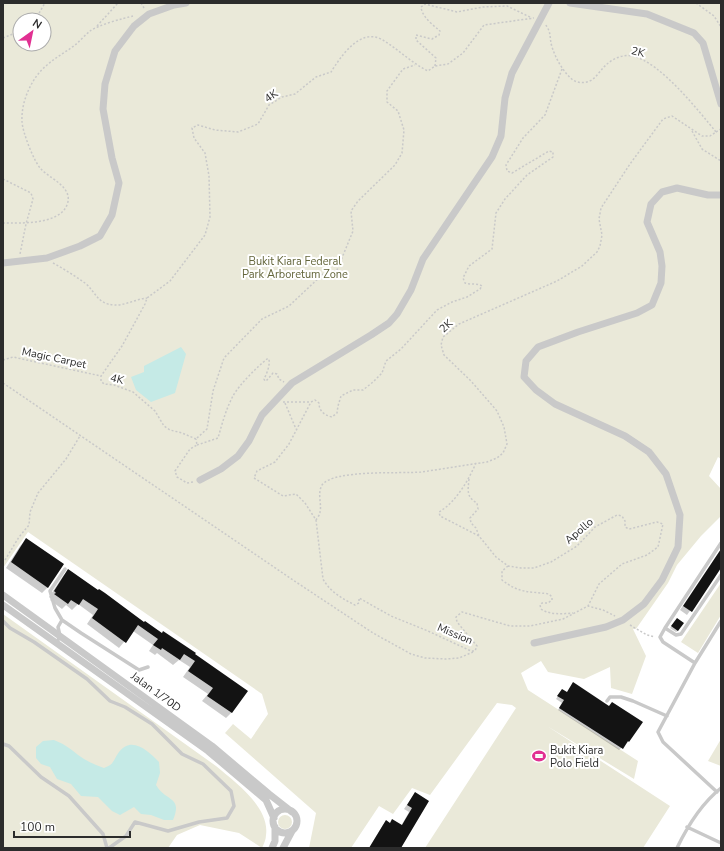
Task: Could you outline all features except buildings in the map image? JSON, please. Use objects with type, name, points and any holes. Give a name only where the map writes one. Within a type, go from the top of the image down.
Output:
[{"type":"street","points":[[3,263],[47,258],[80,246],[100,236],[112,215],[119,183],[112,158],[103,109],[105,84],[115,50],[134,26],[149,14],[186,3]]},
{"type":"street","points":[[200,480],[222,469],[238,456],[249,441],[262,415],[292,383],[389,323],[397,314],[411,290],[422,259],[492,157],[501,136],[505,98],[512,73],[549,3]]},
{"type":"street","points":[[570,3],[647,14],[694,33],[703,42],[721,104]]},
{"type":"street","points":[[534,643],[606,627],[623,620],[644,604],[662,580],[678,547],[680,515],[666,474],[649,452],[631,440],[555,404],[536,390],[524,377],[526,361],[538,347],[637,313],[652,305],[661,283],[662,266],[660,252],[646,222],[651,204],[662,192],[678,188],[708,195],[721,195]]},
{"type":"street","name":"Jalan 1/70D","points":[[3,596],[208,751],[266,800],[274,818]]},
{"type":"street","name":"Jalan 1/70D","points":[[3,605],[58,639],[212,746],[292,812]]},
{"type":"street","points":[[272,848],[275,841],[274,818],[280,811],[285,810],[292,812],[295,815],[297,823],[283,848]]},
{"type":"street","points":[[275,827],[278,831],[283,833],[288,833],[292,830]]},
{"type":"lane","points":[[695,663],[663,642],[660,639],[661,634],[721,543]]},
{"type":"lane","points":[[65,569],[50,591],[55,608],[62,620],[139,670],[148,667]]},
{"type":"lane","points":[[665,628],[676,635],[681,634],[721,575]]},
{"type":"lane","points":[[58,639],[58,627],[62,620]]},
{"type":"lane","points":[[3,621],[10,628],[34,642],[87,679],[110,701],[125,707],[152,724],[182,754],[203,764],[231,791],[234,806],[227,818],[199,822],[168,831],[135,822],[126,836],[108,848],[103,834],[70,796],[41,776],[9,746],[3,744]]},
{"type":"lane","points":[[717,792],[663,742],[658,732],[695,663],[721,621]]},
{"type":"lane","points":[[607,701],[610,697],[621,697],[667,716]]},
{"type":"lane","points":[[677,848],[687,827],[708,798],[721,788]]},
{"type":"lane","points":[[687,827],[721,843]]},
{"type":"path","points":[[40,12],[45,3]]},
{"type":"path","points":[[98,26],[118,3]]},
{"type":"path","points":[[696,3],[714,16],[721,27]]},
{"type":"path","points":[[425,4],[456,12],[483,7],[507,6],[532,18],[484,25],[463,53],[448,64],[435,66],[436,58],[416,40],[416,35],[432,39],[439,35],[440,31],[430,22],[421,10],[421,7],[425,4]]},
{"type":"path","points":[[3,223],[26,224],[55,217],[62,213],[67,205],[67,195],[63,186],[40,168],[27,141],[22,121],[29,88],[46,65],[75,45],[91,30],[98,26],[136,16]]},
{"type":"path","points":[[541,19],[550,30],[552,47],[562,69]]},
{"type":"path","name":"4K","points":[[196,439],[170,430],[164,426],[156,411],[133,392],[104,384],[101,381],[101,376],[122,346],[147,298],[170,281],[205,235],[210,209],[209,176],[205,153],[194,138],[192,128],[198,125],[215,130],[238,132],[258,124],[269,105],[282,97],[296,94],[316,77],[330,72],[341,56],[353,43],[368,37],[379,38],[415,65],[428,71],[435,66]]},
{"type":"path","name":"2K","points":[[311,402],[315,400],[319,403],[319,408],[322,412],[326,416],[332,417],[337,413],[342,396],[353,390],[363,390],[373,382],[382,373],[386,361],[401,348],[437,310],[480,290],[482,286],[480,284],[471,285],[465,283],[463,278],[469,266],[492,249],[496,213],[505,199],[527,175],[553,157],[553,152],[548,151],[512,173],[507,171],[506,165],[523,138],[545,115],[562,69],[574,81],[584,83],[593,80],[605,66],[618,56],[632,56],[647,62],[681,91],[716,132],[710,136],[702,136],[672,116],[663,119],[630,164],[601,208],[599,219],[602,235],[597,252],[582,266],[557,281],[460,324],[443,337],[441,345],[444,355],[476,387],[496,411],[504,427],[507,444],[503,453],[497,458],[487,462],[420,472],[374,472],[331,478],[322,486],[319,497],[320,514],[316,520]]},
{"type":"path","points":[[197,445],[196,439],[207,428],[213,391],[224,358],[262,319],[289,306],[323,274],[337,270],[352,231],[351,211],[358,200],[395,165],[402,153],[404,130],[398,111],[387,102],[387,91],[403,69],[415,65]]},
{"type":"path","points":[[716,132],[721,129]]},
{"type":"path","points":[[691,130],[702,149],[721,161]]},
{"type":"path","points":[[3,179],[31,193],[33,199],[26,224],[19,262]]},
{"type":"path","points":[[47,258],[86,284],[105,304],[116,305],[140,298],[147,298]]},
{"type":"path","name":"Magic Carpet","points":[[3,360],[13,357],[101,376]]},
{"type":"path","points":[[200,480],[187,483],[177,477],[175,471],[190,449],[218,438],[226,413],[234,395],[259,366],[267,359],[269,361],[265,381],[273,373],[277,374],[279,379],[284,383],[292,383]]},
{"type":"path","points":[[3,383],[373,633],[411,654],[425,658],[459,658],[475,651]]},
{"type":"path","points":[[276,399],[285,403],[311,402]]},
{"type":"path","points":[[311,402],[289,444],[275,462],[257,471],[254,478],[282,496],[296,494],[305,503],[316,520]]},
{"type":"path","points":[[285,403],[296,429]]},
{"type":"path","points":[[6,560],[29,524],[30,512],[38,494],[66,459],[80,436]]},
{"type":"path","points":[[476,463],[469,479],[450,503],[439,512],[440,516],[479,536]]},
{"type":"path","points":[[469,479],[468,492],[471,499],[477,503],[478,509],[470,518],[471,523],[476,528],[479,536],[496,557],[508,566],[502,571],[502,580],[519,590],[530,593],[549,594],[552,597],[552,600],[548,603],[542,602],[540,605],[541,609],[546,612],[555,614],[574,613]]},
{"type":"path","name":"Apollo","points":[[508,566],[534,568],[551,562],[577,546],[595,527],[617,515],[622,516],[625,521],[625,527],[629,529],[657,522],[663,524],[658,547],[647,555],[622,564],[599,584],[588,606]]},
{"type":"path","name":"Mission","points":[[316,520],[324,579],[327,585],[342,598],[356,605],[359,603],[359,598],[391,616],[471,651],[475,651],[477,646],[457,622],[456,617],[462,612],[510,626],[530,626],[563,619],[588,606]]},
{"type":"path","points":[[588,606],[603,610],[648,635],[660,639]]},
{"type":"green space","name":"Bukit Kiara Federal Park Arboretum Zone","points":[[3,3],[721,3],[721,459],[718,457],[709,476],[721,489],[721,516],[701,536],[677,565],[668,583],[636,629],[633,629],[646,656],[632,694],[611,688],[610,667],[584,679],[548,672],[541,661],[521,673],[528,690],[638,761],[634,779],[547,726],[670,806],[643,848],[425,848],[516,708],[512,705],[497,703],[430,795],[412,788],[393,814],[379,806],[351,848],[309,848],[316,813],[225,733],[233,724],[251,739],[268,714],[262,694],[28,532],[3,568]]},
{"type":"green space","points":[[721,583],[721,615],[698,653],[681,642]]},
{"type":"green space","points":[[3,614],[216,766],[241,787],[250,796],[263,815],[266,825],[266,835],[262,848],[239,833],[200,825],[177,835],[168,848],[3,848]]},
{"type":"green space","points":[[721,739],[721,766],[708,761]]},
{"type":"green space","points":[[285,815],[290,817],[292,822],[290,827],[285,829],[280,827],[278,822],[280,817]]},
{"type":"water","points":[[181,347],[186,354],[175,393],[151,402],[136,390],[131,377],[144,372],[144,366]]},
{"type":"water","points":[[54,740],[66,746],[86,760],[104,768],[112,763],[124,747],[135,745],[145,750],[159,762],[160,773],[156,785],[175,803],[176,812],[173,820],[164,820],[151,815],[141,814],[134,807],[120,815],[112,811],[98,797],[81,796],[71,784],[57,779],[50,767],[41,764],[36,758],[36,747],[43,741]]},
{"type":"place","name":"Bukit Kiara Polo Field","points":[[539,756]]}]
